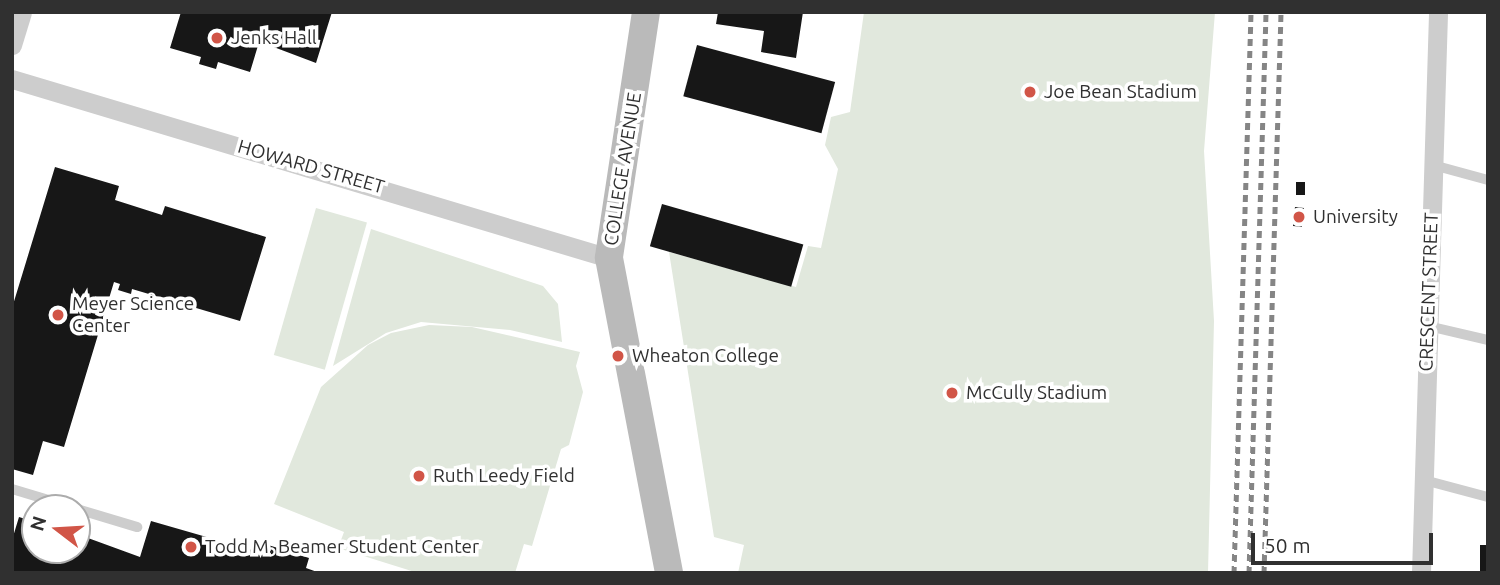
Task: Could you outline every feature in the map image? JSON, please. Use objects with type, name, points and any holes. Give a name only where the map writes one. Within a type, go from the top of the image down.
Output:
[{"type":"street","points":[[12,45],[22,12]]},
{"type":"street","name":"COLLEGE AVENUE","points":[[646,12],[609,258],[669,573]]},
{"type":"street","name":"CRESCENT STREET","points":[[1421,573],[1438,12]]},
{"type":"street","name":"HOWARD STREET","points":[[12,79],[609,258]]},
{"type":"lane","points":[[1433,165],[1488,180]]},
{"type":"lane","points":[[1428,326],[1488,340]]},
{"type":"lane","points":[[1424,480],[1488,497]]},
{"type":"lane","points":[[12,489],[29,494]]},
{"type":"lane","points":[[91,513],[137,527]]},
{"type":"shaded area","name":"McCully Stadium","points":[[864,12],[1215,12],[1204,151],[1214,321],[1208,573],[738,573],[744,545],[714,537],[669,252],[796,287],[808,246],[821,248],[838,169],[825,145],[831,117],[850,112]]},
{"type":"shaded area","points":[[316,208],[367,223],[325,370],[274,355]]},
{"type":"shaded area","points":[[371,229],[543,286],[558,304],[562,342],[510,330],[421,322],[386,333],[333,366]]},
{"type":"shaded area","name":"Ruth Leedy Field","points":[[429,325],[472,327],[580,352],[576,366],[583,392],[569,445],[561,449],[532,546],[524,544],[515,573],[418,573],[338,548],[344,532],[274,504],[321,387],[368,345],[391,333]]},
{"type":"building","name":"Jenks Hall","points":[[181,12],[332,12],[316,63],[271,46],[276,32],[263,29],[250,72],[218,62],[216,69],[199,64],[201,57],[170,48]]},
{"type":"building","points":[[718,12],[803,12],[796,58],[761,52],[764,31],[716,24]]},
{"type":"building","points":[[697,45],[835,82],[821,133],[683,96]]},
{"type":"building","name":"Meyer Science Center","points":[[55,167],[119,186],[115,200],[162,215],[165,206],[266,237],[240,321],[132,289],[131,294],[118,290],[120,284],[114,282],[64,447],[43,441],[33,475],[12,469],[12,308]]},
{"type":"building","name":"University","points":[[1296,182],[1305,182],[1305,195],[1296,195]]},
{"type":"building","points":[[662,204],[803,245],[791,287],[650,246]]},
{"type":"building","name":"University","points":[[1295,207],[1304,208],[1302,227],[1293,226]]},
{"type":"building","name":"Todd M. Beamer Student Center","points":[[19,517],[21,564],[91,564],[91,539],[140,557],[151,521],[259,552],[262,543],[309,558],[306,568],[320,573],[12,573],[12,540]]},
{"type":"building","points":[[1480,545],[1488,545],[1488,573],[1480,573]]},
{"type":"railway","points":[[1234,573],[1251,12]]},
{"type":"railway","points":[[1249,573],[1266,12]]},
{"type":"railway","points":[[1264,573],[1281,12]]},
{"type":"place","name":"Jenks Hall","points":[[217,38]]},
{"type":"place","name":"Joe Bean Stadium","points":[[1030,92]]},
{"type":"place","name":"University","points":[[1299,217]]},
{"type":"place","name":"Meyer Science Center","points":[[58,315]]},
{"type":"place","name":"Wheaton College","points":[[618,356]]},
{"type":"place","name":"McCully Stadium","points":[[952,393]]},
{"type":"place","name":"Ruth Leedy Field","points":[[419,476]]},
{"type":"place","name":"Todd M. Beamer Student Center","points":[[191,547]]}]
